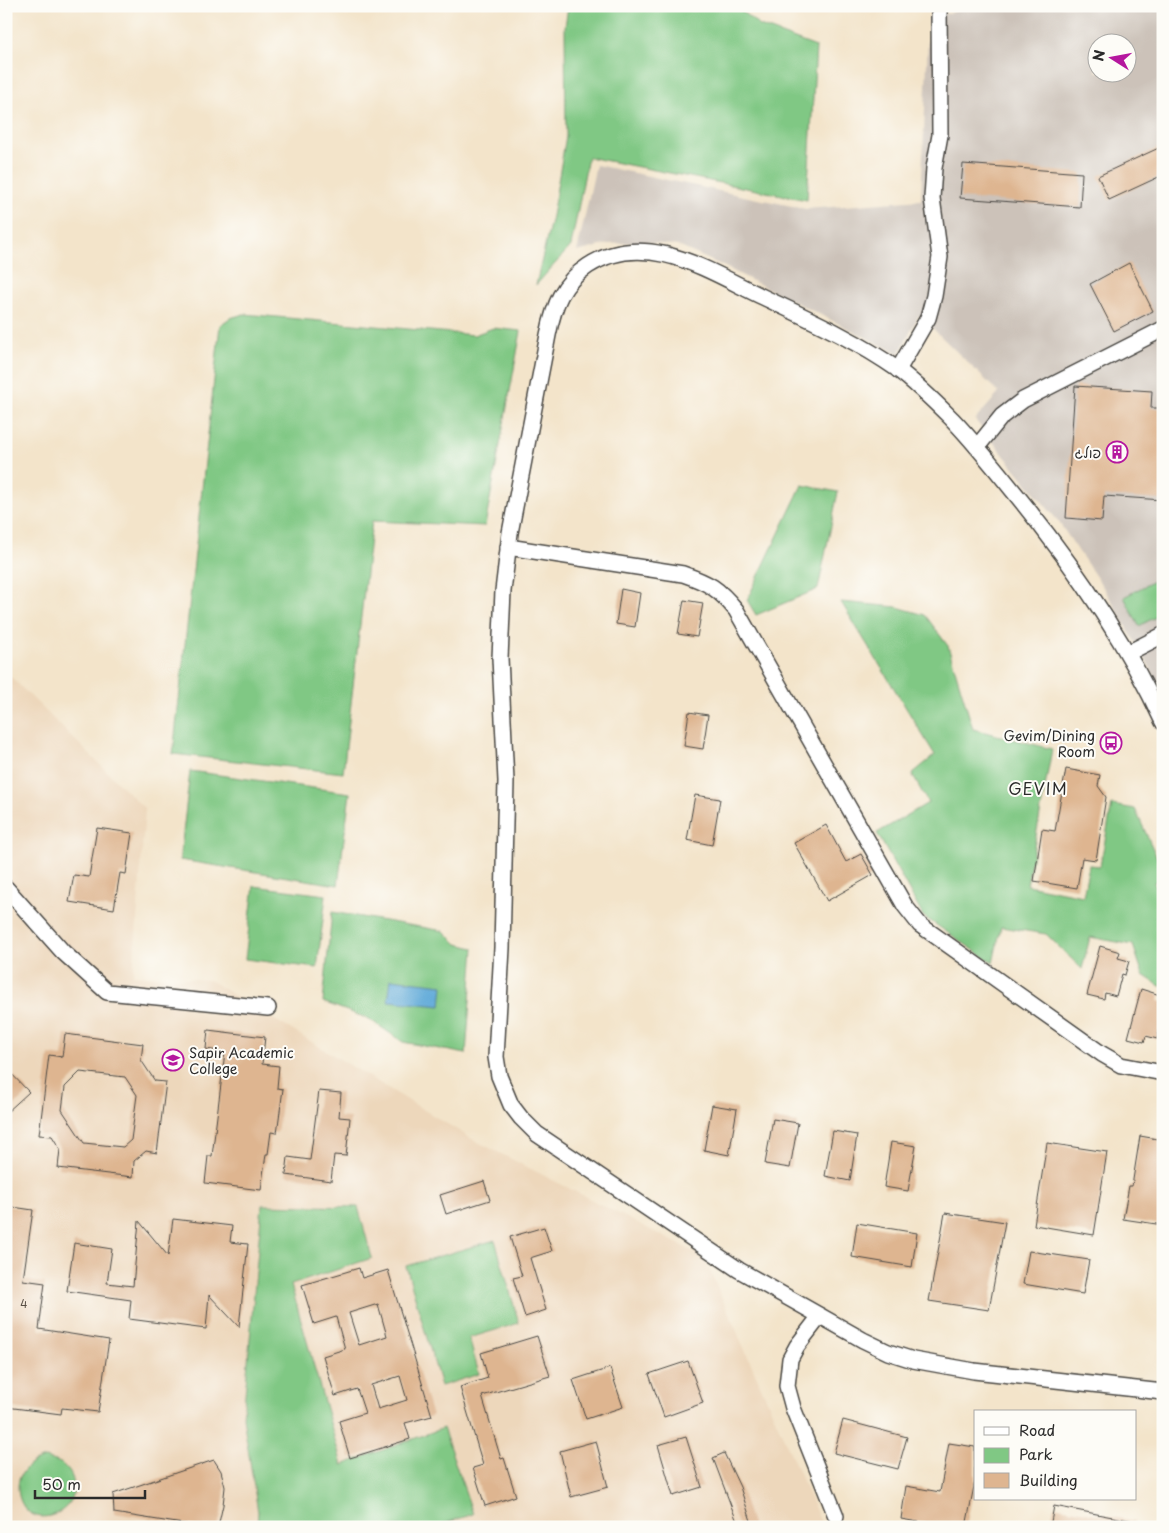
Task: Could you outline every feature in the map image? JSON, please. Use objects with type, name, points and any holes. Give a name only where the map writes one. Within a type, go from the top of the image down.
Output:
[{"type":"street","points":[[898,370],[928,318],[934,296],[940,257],[932,198],[934,168],[940,135],[940,6]]},
{"type":"street","points":[[1163,722],[1128,653],[1103,613],[1033,515],[977,447],[927,394],[898,370],[835,331],[681,259],[656,252],[638,250],[617,253],[599,259],[579,272],[565,287],[551,318],[508,547],[503,592],[500,658],[506,781],[502,948],[496,1057],[499,1076],[511,1105],[537,1134],[731,1265],[888,1352],[913,1360],[974,1371],[1163,1392]]},
{"type":"street","points":[[977,447],[1002,416],[1023,400],[1163,329]]},
{"type":"street","points":[[508,547],[683,574],[705,581],[723,594],[736,610],[905,906],[920,925],[1102,1054],[1121,1065],[1163,1073]]},
{"type":"street","points":[[1128,653],[1163,635]]},
{"type":"street","points":[[6,888],[63,952],[107,992],[268,1008]]},
{"type":"street","points":[[820,1316],[797,1346],[790,1359],[787,1386],[793,1408],[836,1516]]},
{"type":"shaded area","points":[[976,6],[1163,6],[1163,694],[1152,671],[1105,590],[1058,521],[975,420],[999,393],[919,315],[899,354],[719,264],[678,246],[646,242],[608,244],[577,252],[596,165],[806,209],[921,200],[929,18]]},
{"type":"shaded area","name":"Sapir Academic College","points":[[6,672],[145,809],[133,975],[209,980],[472,1139],[704,1257],[823,1527],[6,1527]]},
{"type":"green space","points":[[568,6],[735,6],[760,26],[816,47],[807,200],[588,157],[571,246],[536,285],[552,216],[566,136],[565,27]]},
{"type":"green space","points":[[244,314],[474,335],[493,328],[521,331],[485,526],[372,521],[343,773],[173,754],[220,325],[230,318]]},
{"type":"green space","points":[[802,485],[838,492],[818,589],[756,615],[747,600]]},
{"type":"green space","points":[[1163,576],[1163,613],[1139,626],[1124,597]]},
{"type":"green space","points":[[841,602],[897,607],[925,615],[948,646],[973,729],[1052,749],[1027,885],[1083,896],[1089,865],[1100,866],[1112,805],[1135,809],[1163,871],[1163,878],[1154,882],[1163,906],[1163,986],[1143,975],[1133,945],[1090,937],[1082,969],[1046,934],[1001,927],[993,963],[923,916],[877,833],[928,803],[912,774],[935,755]]},
{"type":"green space","points":[[190,771],[350,793],[338,885],[180,860]]},
{"type":"green space","points":[[254,886],[326,895],[317,968],[245,959]]},
{"type":"green space","points":[[332,912],[444,931],[457,944],[474,948],[466,1054],[403,1042],[369,1019],[323,1002]]},
{"type":"green space","points":[[262,1205],[358,1207],[372,1258],[291,1285],[342,1465],[443,1428],[473,1514],[434,1527],[257,1527],[258,1512],[243,1417]]},
{"type":"green space","points":[[495,1240],[519,1323],[469,1338],[479,1374],[441,1386],[406,1266]]},
{"type":"green space","points":[[45,1458],[59,1462],[67,1469],[74,1482],[74,1492],[70,1502],[62,1510],[46,1517],[41,1517],[35,1516],[26,1509],[20,1499],[18,1488],[20,1477],[25,1469]]},
{"type":"water","points":[[391,979],[443,985],[441,1006],[388,1001]]},
{"type":"building","points":[[1163,146],[1163,175],[1109,200],[1098,176]]},
{"type":"building","points":[[963,164],[1082,173],[1080,207],[960,198]]},
{"type":"building","points":[[1129,263],[1153,311],[1114,331],[1090,284]]},
{"type":"building","name":"פולג","points":[[1075,386],[1152,391],[1151,408],[1163,408],[1163,500],[1104,496],[1102,521],[1066,518]]},
{"type":"building","points":[[621,589],[640,593],[635,627],[616,624]]},
{"type":"building","points":[[684,600],[703,603],[697,637],[678,634]]},
{"type":"building","points":[[689,712],[708,715],[703,749],[684,746]]},
{"type":"building","points":[[1066,769],[1100,775],[1098,786],[1106,797],[1096,860],[1082,858],[1077,888],[1034,881],[1042,829],[1055,831]]},
{"type":"building","points":[[695,795],[720,799],[712,845],[687,840]]},
{"type":"building","points":[[826,825],[846,862],[861,854],[873,875],[827,901],[794,843]]},
{"type":"building","points":[[97,828],[132,833],[126,874],[120,873],[114,909],[69,902],[74,875],[89,877]]},
{"type":"building","points":[[1100,946],[1120,952],[1118,958],[1129,961],[1125,975],[1122,974],[1116,996],[1105,993],[1104,999],[1087,995]]},
{"type":"building","points":[[1141,989],[1160,995],[1158,1001],[1163,1002],[1163,1016],[1157,1039],[1146,1036],[1144,1042],[1128,1038]]},
{"type":"building","points":[[208,1030],[265,1037],[262,1064],[279,1066],[277,1088],[283,1089],[277,1133],[271,1132],[261,1190],[205,1183],[208,1156],[212,1156],[225,1052],[206,1049]]},
{"type":"building","points":[[65,1034],[143,1044],[141,1060],[155,1081],[166,1082],[157,1153],[146,1151],[134,1161],[133,1177],[58,1168],[60,1149],[52,1136],[39,1135],[49,1055],[62,1057]],"holes":[[[80,1072],[125,1077],[137,1095],[131,1140],[123,1147],[84,1143],[62,1110],[65,1087]]]},
{"type":"building","points":[[6,1068],[29,1092],[6,1113]]},
{"type":"building","points":[[319,1091],[341,1093],[339,1117],[350,1118],[346,1156],[334,1155],[331,1181],[286,1175],[288,1157],[310,1160]]},
{"type":"building","points":[[712,1105],[737,1109],[729,1155],[704,1150]]},
{"type":"building","points":[[773,1119],[798,1123],[790,1168],[765,1164]]},
{"type":"building","points":[[833,1131],[857,1135],[850,1181],[825,1176]]},
{"type":"building","points":[[1140,1136],[1163,1140],[1163,1225],[1123,1219],[1129,1186],[1132,1186]]},
{"type":"building","points":[[891,1142],[916,1146],[908,1191],[884,1187]]},
{"type":"building","points":[[1047,1143],[1107,1152],[1094,1235],[1034,1225]]},
{"type":"building","points":[[484,1181],[490,1200],[446,1214],[440,1195]]},
{"type":"building","points":[[6,1206],[33,1210],[23,1280],[45,1283],[39,1329],[109,1340],[98,1412],[62,1408],[61,1414],[6,1407],[6,1357],[8,1345],[6,1345]]},
{"type":"building","points":[[945,1213],[1005,1222],[989,1310],[929,1301]]},
{"type":"building","points":[[173,1219],[232,1226],[230,1242],[248,1244],[239,1327],[209,1295],[206,1329],[129,1319],[131,1300],[67,1291],[74,1243],[112,1249],[107,1283],[133,1286],[139,1221],[168,1256]]},
{"type":"building","points":[[857,1223],[917,1233],[912,1267],[852,1257]]},
{"type":"building","points":[[544,1227],[552,1251],[530,1258],[546,1310],[525,1317],[513,1278],[522,1276],[510,1237]]},
{"type":"building","points":[[1029,1251],[1089,1260],[1083,1294],[1023,1284]]},
{"type":"building","points":[[359,1268],[362,1278],[388,1270],[432,1416],[405,1423],[410,1439],[350,1458],[339,1421],[365,1413],[357,1389],[335,1396],[323,1356],[345,1349],[336,1317],[314,1324],[302,1285]],"holes":[[[378,1304],[387,1336],[359,1345],[349,1313]],[[400,1376],[407,1400],[378,1409],[371,1385]]]},
{"type":"building","points":[[537,1336],[550,1376],[482,1396],[501,1459],[504,1458],[516,1496],[485,1506],[473,1468],[483,1465],[460,1387],[488,1378],[481,1353]]},
{"type":"building","points":[[688,1361],[703,1403],[664,1417],[649,1374]]},
{"type":"building","points":[[610,1368],[623,1407],[586,1419],[573,1380]]},
{"type":"building","points":[[843,1420],[907,1437],[898,1469],[834,1453]]},
{"type":"building","points":[[686,1437],[702,1487],[673,1496],[658,1445]]},
{"type":"building","points":[[596,1441],[608,1487],[571,1497],[560,1451]]},
{"type":"building","points":[[949,1443],[974,1447],[974,1486],[966,1527],[947,1527],[901,1519],[906,1486],[940,1492]]},
{"type":"building","points":[[724,1453],[740,1487],[753,1527],[739,1527],[713,1458]]},
{"type":"building","points":[[214,1460],[221,1471],[225,1487],[218,1527],[202,1527],[114,1513],[113,1494]]},
{"type":"building","points":[[1054,1506],[1134,1521],[1134,1527],[1050,1527]]},
{"type":"place","name":"פולג","points":[[1117,452]]},
{"type":"place","name":"Gevim/Dining Room","points":[[1111,743]]},
{"type":"place","name":"Sapir Academic College","points":[[173,1060]]},
{"type":"district","name":"GEVIM","points":[[1038,788]]}]
